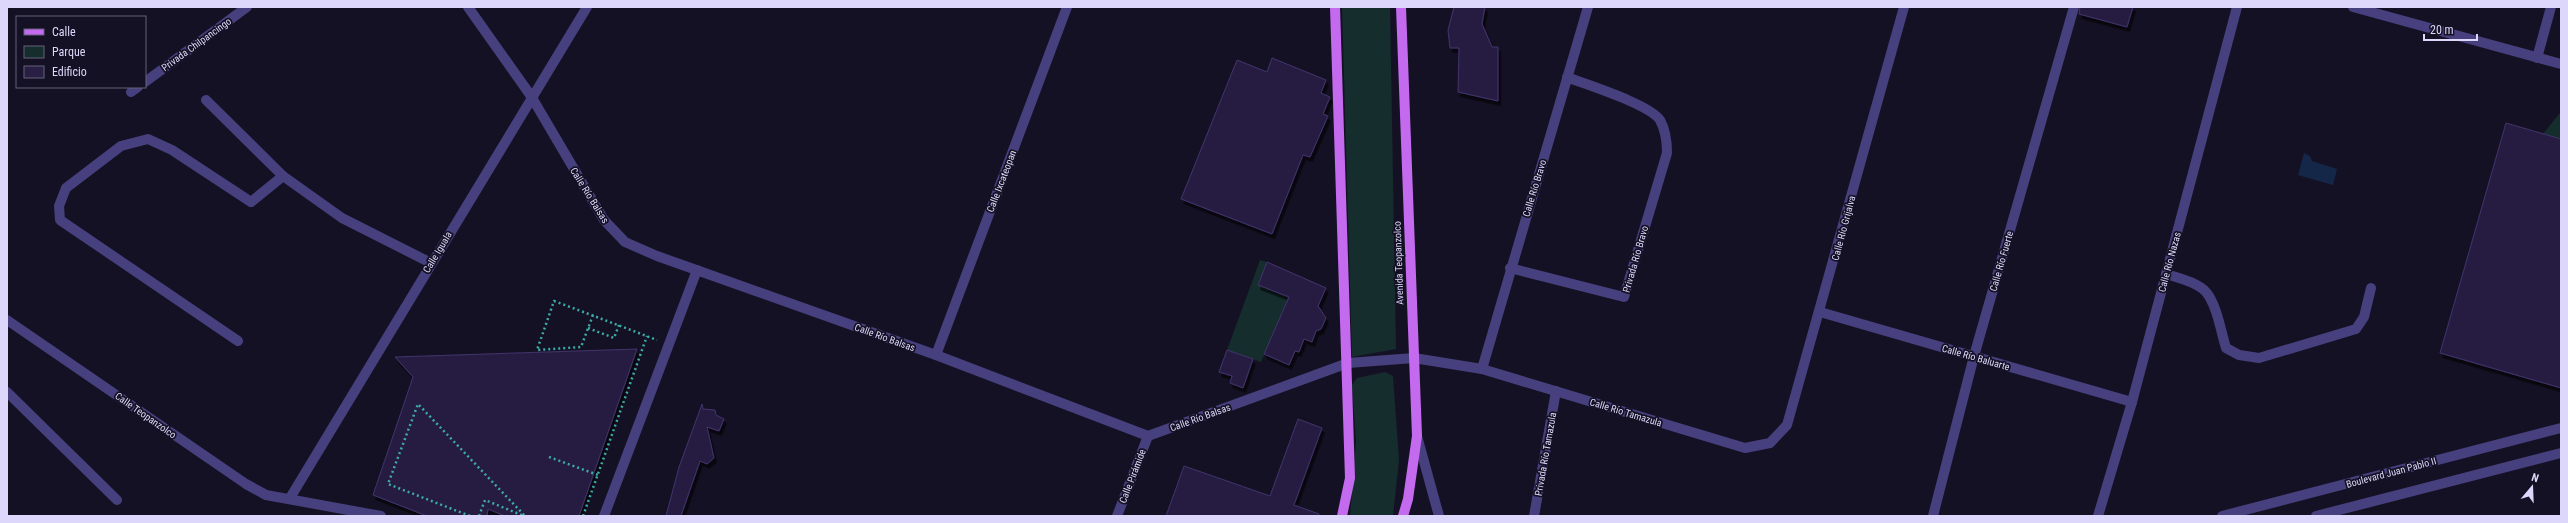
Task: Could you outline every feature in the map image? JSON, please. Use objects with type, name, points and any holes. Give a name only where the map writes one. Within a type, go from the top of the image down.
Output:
[{"type":"main road","points":[[1335,7],[1348,363],[1350,478],[1342,516]]},
{"type":"main road","name":"Avenida Teopanzolco","points":[[1401,7],[1417,436],[1408,499],[1403,516]]},
{"type":"street","name":"Privada Chilpancingo","points":[[146,81],[247,7]]},
{"type":"street","name":"Calle Río Balsas","points":[[468,7],[531,96],[604,220],[625,242],[697,270],[936,355],[1148,436],[1348,363],[1414,358],[1482,369]]},
{"type":"street","name":"Calle Iguala","points":[[290,498],[586,7]]},
{"type":"street","name":"Calle Ixcateopan","points":[[936,355],[1067,7]]},
{"type":"street","name":"Calle Río Bravo","points":[[1482,369],[1510,268],[1588,7]]},
{"type":"street","name":"Calle Río Grijalva","points":[[1770,443],[1787,425],[1820,312],[1904,7]]},
{"type":"street","name":"Calle Río Fuerte","points":[[1933,516],[1974,356],[2074,7]]},
{"type":"street","name":"Calle Río Nazas","points":[[2098,516],[2132,402],[2237,7]]},
{"type":"street","points":[[2353,7],[2561,64]]},
{"type":"street","points":[[2537,58],[2551,7]]},
{"type":"street","name":"Privada Río Bravo","points":[[1510,268],[1624,297],[1667,153],[1667,137],[1659,120],[1646,109],[1567,77]]},
{"type":"street","points":[[206,100],[283,176],[342,218],[431,263]]},
{"type":"street","points":[[238,341],[60,220],[59,206],[66,188],[121,146],[148,139],[172,150],[251,202],[283,176]]},
{"type":"street","points":[[604,516],[697,270]]},
{"type":"street","points":[[2166,274],[2193,283],[2206,291],[2211,300],[2226,348],[2239,355],[2259,358],[2356,329],[2364,317],[2371,288]]},
{"type":"street","name":"Calle Río Baluarte","points":[[1820,312],[2132,402]]},
{"type":"street","name":"Calle Teopanzolco","points":[[7,320],[246,484],[266,495],[290,498],[381,516]]},
{"type":"street","name":"Calle Río Tamazula","points":[[1482,369],[1745,448],[1770,443]]},
{"type":"street","name":"Privada Río Tamazula","points":[[1534,516],[1556,391]]},
{"type":"street","points":[[7,392],[117,500]]},
{"type":"street","name":"Boulevard Juan Pablo II","points":[[2222,516],[2561,428]]},
{"type":"street","name":"Calle Pirámide","points":[[1117,516],[1148,436]]},
{"type":"street","points":[[1417,436],[1439,516]]},
{"type":"street","points":[[2316,516],[2561,452]]},
{"type":"path","points":[[593,315],[580,347],[537,350],[554,301],[593,315],[669,344]]},
{"type":"path","points":[[588,328],[614,338],[619,325]]},
{"type":"path","points":[[583,516],[647,336]]},
{"type":"path","points":[[470,516],[388,484],[418,404],[524,516]]},
{"type":"path","points":[[549,457],[598,475]]},
{"type":"path","points":[[479,516],[485,500],[524,516]]},
{"type":"green space","points":[[1342,7],[1390,7],[1396,349],[1352,357]]},
{"type":"green space","points":[[2561,113],[2561,139],[2543,134],[2559,114]]},
{"type":"green space","points":[[1260,260],[1267,262],[1258,285],[1289,297],[1261,362],[1227,350]]},
{"type":"green space","points":[[1385,372],[1393,376],[1399,460],[1393,516],[1350,516],[1356,441],[1352,385],[1357,378]]},
{"type":"water","points":[[2304,153],[2310,156],[2312,161],[2337,169],[2333,185],[2298,175]]},
{"type":"building","points":[[1454,7],[1485,7],[1482,24],[1492,47],[1498,47],[1498,101],[1458,92],[1459,48],[1450,48],[1448,30]]},
{"type":"building","points":[[2080,7],[2133,7],[2127,27],[2079,14]]},
{"type":"building","points":[[1272,58],[1326,80],[1321,93],[1330,97],[1323,114],[1328,116],[1310,157],[1303,155],[1272,234],[1181,199],[1237,60],[1267,72]]},
{"type":"building","points":[[2506,123],[2561,139],[2561,388],[2440,353]]},
{"type":"building","points":[[1267,262],[1326,288],[1318,306],[1326,318],[1321,329],[1316,331],[1312,342],[1304,339],[1299,352],[1295,351],[1289,365],[1264,354],[1289,297],[1258,285]]},
{"type":"building","points":[[637,349],[579,516],[505,516],[488,509],[487,516],[427,516],[373,495],[413,377],[395,357]]},
{"type":"building","points":[[1227,350],[1253,359],[1243,388],[1230,383],[1232,376],[1219,372]]},
{"type":"building","points":[[702,404],[703,409],[715,410],[716,415],[724,419],[719,431],[707,427],[714,458],[707,464],[700,461],[681,516],[666,516],[679,467]]},
{"type":"building","points":[[1298,419],[1322,428],[1294,505],[1319,514],[1319,516],[1166,516],[1184,466],[1270,496]]}]
